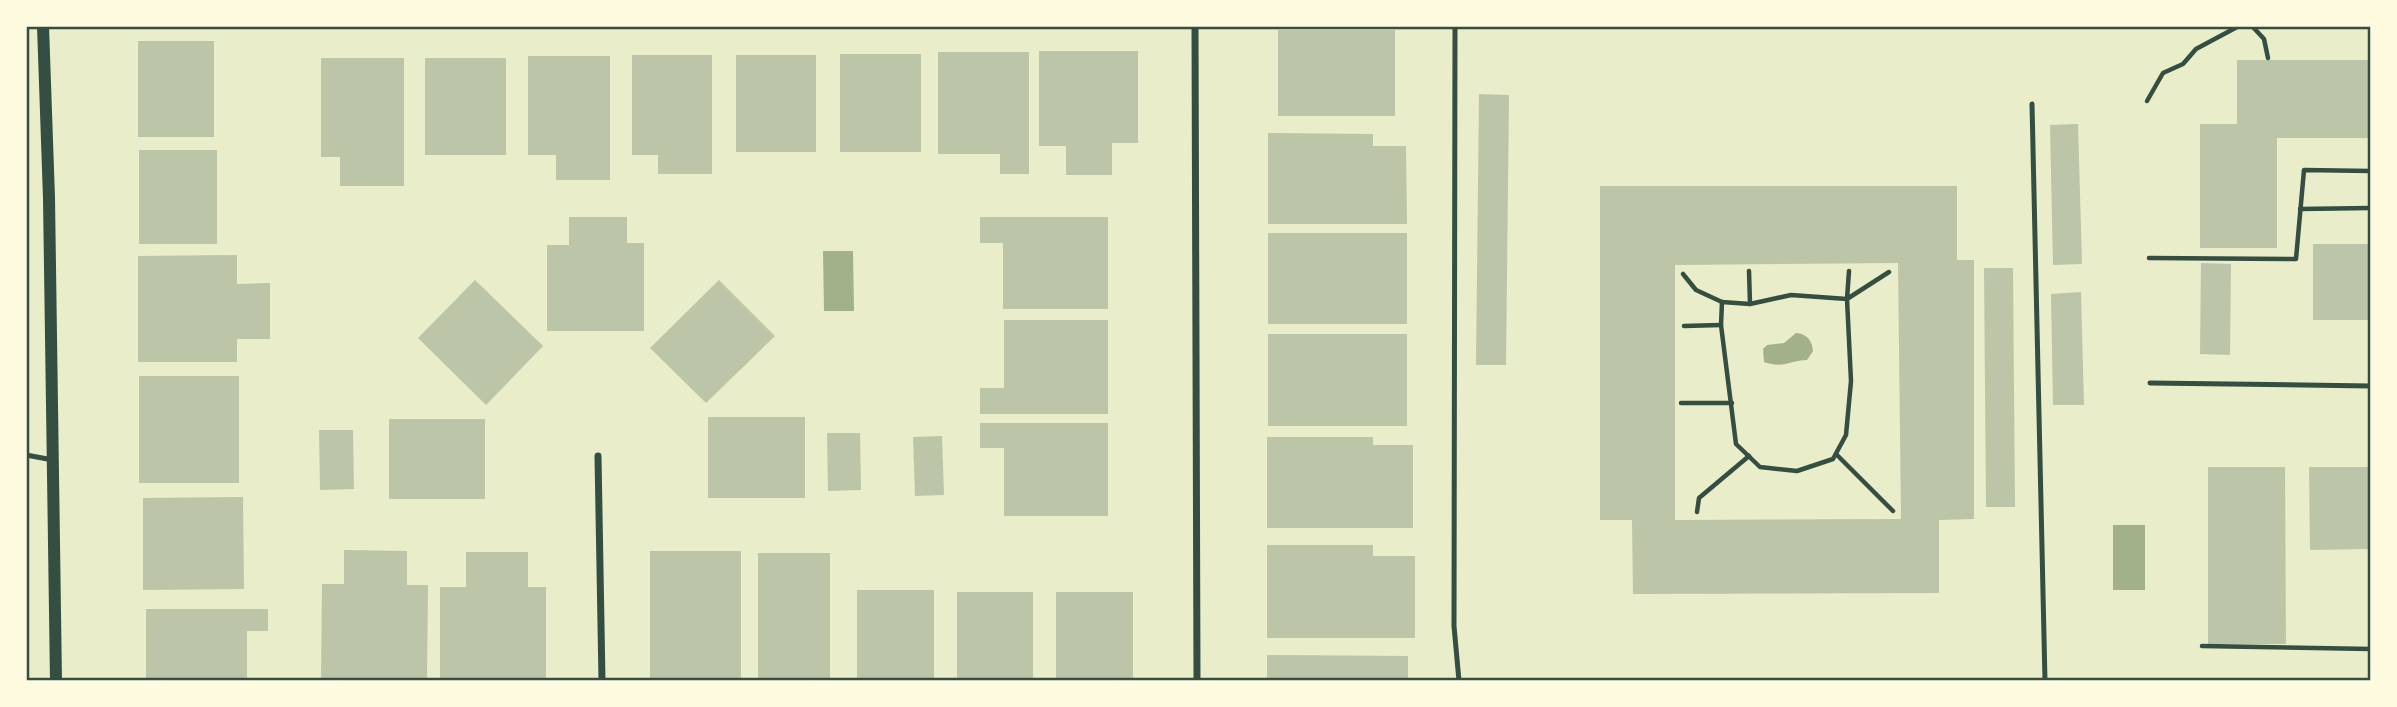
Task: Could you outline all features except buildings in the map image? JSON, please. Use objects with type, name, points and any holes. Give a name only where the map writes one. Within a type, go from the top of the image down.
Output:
[{"type":"street","points":[[43,26],[49,198],[56,681]]},
{"type":"street","points":[[1195,26],[1197,681]]},
{"type":"street","points":[[598,456],[602,681]]},
{"type":"lane","points":[[1455,26],[1454,626],[1459,681]]},
{"type":"lane","points":[[2032,104],[2045,681]]},
{"type":"lane","points":[[2150,383],[2371,386]]},
{"type":"lane","points":[[26,455],[53,460]]},
{"type":"path","points":[[2147,101],[2163,73],[2183,64],[2196,49],[2239,26]]},
{"type":"path","points":[[2252,26],[2264,39],[2268,58]]},
{"type":"path","points":[[2149,258],[2295,259],[2304,170],[2371,172]]},
{"type":"path","points":[[2300,209],[2371,208]]},
{"type":"path","points":[[1749,271],[1750,304]]},
{"type":"path","points":[[1722,302],[1721,325],[1737,444],[1760,467],[1797,471],[1833,459],[1846,435],[1852,381],[1847,299],[1849,271]]},
{"type":"path","points":[[1683,274],[1696,290],[1722,302],[1750,304],[1791,295],[1847,299],[1889,272]]},
{"type":"path","points":[[1684,326],[1721,325]]},
{"type":"path","points":[[1681,404],[1732,404]]},
{"type":"path","points":[[1836,454],[1893,512]]},
{"type":"path","points":[[1697,512],[1699,498],[1749,456]]},
{"type":"path","points":[[2202,646],[2371,649]]},
{"type":"shaded area","points":[[823,251],[853,251],[854,311],[824,311]]},
{"type":"shaded area","points":[[1796,333],[1806,336],[1811,344],[1813,351],[1807,360],[1782,364],[1764,362],[1763,349],[1767,345],[1784,343]]},
{"type":"shaded area","points":[[2113,525],[2145,525],[2145,590],[2113,590]]}]
